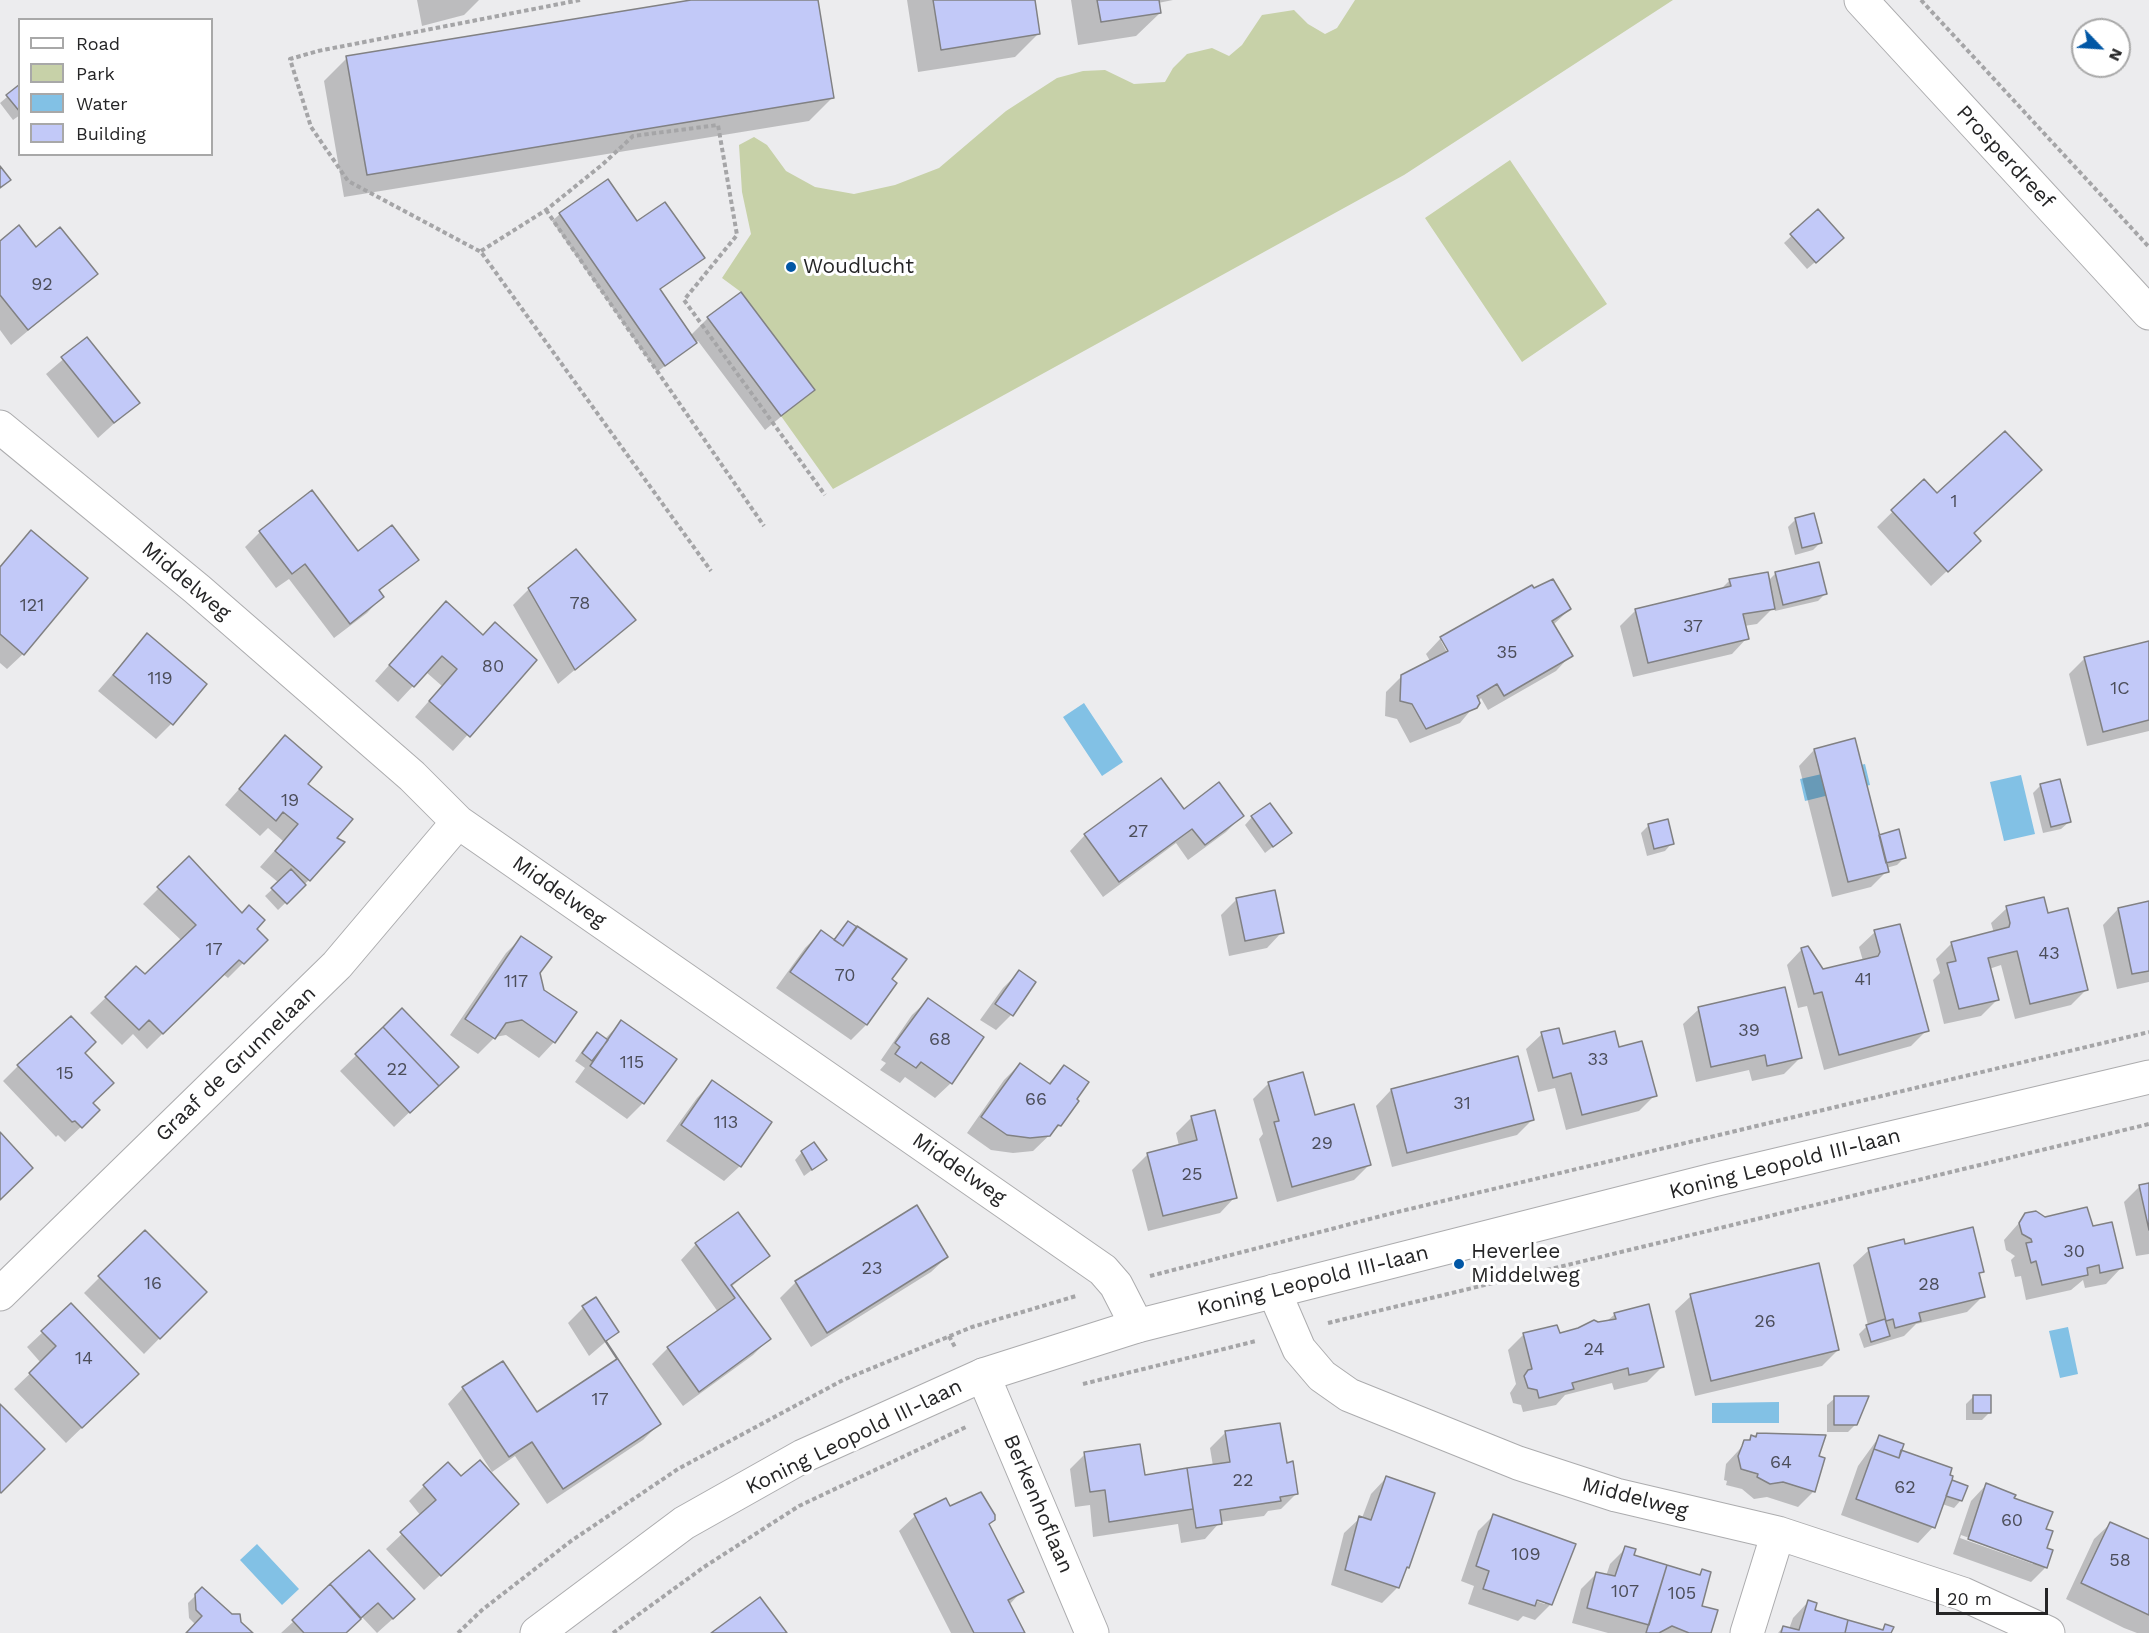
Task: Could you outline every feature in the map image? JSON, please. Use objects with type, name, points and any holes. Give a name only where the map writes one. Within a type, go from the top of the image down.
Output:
[{"type":"street","name":"Prosperdreef","points":[[1861,0],[2149,313]]},
{"type":"street","name":"Middelweg","points":[[0,427],[197,589],[412,776],[458,822],[1103,1270],[1116,1285],[1137,1326]]},
{"type":"street","name":"Graaf de Grunnelaan","points":[[0,1294],[338,965],[458,822]]},
{"type":"street","name":"Koning Leopold III-laan","points":[[537,1633],[684,1523],[803,1456],[983,1375],[1137,1326],[1713,1180],[2149,1077]]},
{"type":"street","name":"Middelweg","points":[[1274,1291],[1299,1349],[1322,1376],[1349,1395],[1518,1463],[1616,1495],[1778,1533],[1963,1594],[2048,1633]]},
{"type":"street","name":"Berkenhoflaan","points":[[983,1375],[1092,1633]]},
{"type":"street","points":[[1747,1633],[1778,1533]]},
{"type":"path","points":[[580,0],[318,51],[290,59],[312,127],[348,181],[481,252],[711,571]]},
{"type":"path","points":[[1921,0],[2149,247]]},
{"type":"path","points":[[481,252],[546,210],[603,164],[633,136],[718,125],[737,235],[684,300],[825,495]]},
{"type":"path","points":[[546,210],[764,526]]},
{"type":"path","points":[[1078,1385],[2149,1124]]},
{"type":"path","points":[[613,1633],[704,1567],[799,1506],[999,1412]]},
{"type":"green space","points":[[1355,0],[1673,0],[1404,175],[833,489],[781,416],[815,390],[741,292],[722,278],[751,234],[742,192],[739,145],[754,137],[767,145],[786,171],[815,187],[854,194],[895,185],[939,168],[1006,111],[1057,78],[1083,71],[1105,70],[1134,84],[1165,82],[1173,68],[1187,54],[1212,48],[1229,56],[1242,45],[1262,15],[1294,10],[1308,24],[1325,34],[1337,28]]},
{"type":"green space","points":[[1510,160],[1607,304],[1522,362],[1425,218]]},
{"type":"water","points":[[1084,703],[1123,762],[1102,776],[1063,717]]},
{"type":"water","points":[[1865,764],[1870,785],[1805,801],[1800,779]]},
{"type":"water","points":[[2021,775],[2035,834],[2004,841],[1990,782]]},
{"type":"water","points":[[2068,1327],[2078,1374],[2060,1378],[2049,1331]]},
{"type":"water","points":[[1779,1402],[1779,1423],[1712,1423],[1712,1403]]},
{"type":"water","points":[[257,1544],[299,1589],[282,1605],[240,1560]]},
{"type":"building","points":[[691,0],[818,0],[834,98],[367,175],[346,56]]},
{"type":"building","points":[[933,0],[1035,0],[1040,34],[941,50]]},
{"type":"building","points":[[1097,0],[1159,0],[1161,13],[1101,22]]},
{"type":"building","points":[[18,86],[18,110],[6,95]]},
{"type":"building","points":[[0,166],[11,180],[0,188]]},
{"type":"building","points":[[608,179],[637,221],[665,202],[705,258],[660,289],[697,343],[665,366],[559,213]]},
{"type":"building","points":[[1818,209],[1844,238],[1816,263],[1790,234]]},
{"type":"building","points":[[19,225],[36,247],[60,227],[98,274],[28,330],[0,295],[0,241]]},
{"type":"building","points":[[741,292],[815,390],[781,416],[707,317]]},
{"type":"building","points":[[87,337],[140,403],[114,423],[61,357]]},
{"type":"building","points":[[2005,431],[2042,470],[1974,533],[1981,541],[1948,572],[1891,510],[1924,479],[1937,493]]},
{"type":"building","points":[[312,490],[358,551],[392,525],[419,560],[379,590],[384,597],[350,624],[305,564],[292,574],[259,531]]},
{"type":"building","points":[[1814,513],[1822,543],[1802,548],[1795,518]]},
{"type":"building","points":[[31,530],[88,578],[24,655],[0,634],[0,567]]},
{"type":"building","points":[[576,549],[636,620],[575,670],[528,588]]},
{"type":"building","points":[[1819,562],[1827,594],[1783,605],[1775,572]]},
{"type":"building","points":[[1768,572],[1775,609],[1743,614],[1749,639],[1648,663],[1635,609],[1731,586],[1729,579]]},
{"type":"building","points":[[1553,579],[1571,609],[1552,621],[1573,656],[1504,696],[1497,684],[1477,696],[1480,703],[1477,708],[1426,729],[1412,704],[1400,701],[1401,675],[1448,651],[1440,637],[1532,585],[1534,588]]},
{"type":"building","points":[[446,601],[483,635],[495,622],[537,660],[470,737],[429,701],[457,669],[442,656],[414,687],[389,665]]},
{"type":"building","points":[[147,633],[207,684],[173,725],[113,675]]},
{"type":"building","points":[[2149,641],[2149,720],[2103,732],[2084,657]]},
{"type":"building","points":[[285,735],[322,767],[308,784],[353,819],[337,838],[345,842],[310,881],[275,851],[298,824],[283,812],[276,821],[239,789]]},
{"type":"building","points":[[1855,738],[1889,872],[1848,882],[1814,749]]},
{"type":"building","points":[[1161,778],[1184,809],[1219,782],[1244,816],[1205,845],[1192,829],[1119,882],[1084,834]]},
{"type":"building","points":[[2060,779],[2071,822],[2051,827],[2040,784]]},
{"type":"building","points":[[1270,803],[1292,833],[1273,847],[1251,816]]},
{"type":"building","points":[[1668,819],[1674,844],[1654,849],[1648,824]]},
{"type":"building","points":[[1899,829],[1906,858],[1886,863],[1879,835]]},
{"type":"building","points":[[189,856],[242,913],[249,905],[265,920],[257,929],[268,940],[244,964],[239,960],[163,1034],[149,1020],[139,1030],[105,997],[136,966],[145,974],[196,925],[157,887]]},
{"type":"building","points":[[291,869],[306,885],[287,904],[271,888]]},
{"type":"building","points":[[1275,890],[1284,933],[1245,941],[1236,898]]},
{"type":"building","points":[[2044,897],[2048,913],[2068,908],[2088,990],[2030,1004],[2017,951],[1988,958],[1999,1000],[1959,1009],[1947,963],[1956,961],[1951,942],[2009,927],[2006,906]]},
{"type":"building","points":[[2149,901],[2149,971],[2132,974],[2118,908]]},
{"type":"building","points":[[848,921],[857,927],[843,946],[834,940]]},
{"type":"building","points":[[1900,924],[1929,1031],[1839,1055],[1822,992],[1814,994],[1801,948],[1808,946],[1823,969],[1878,956],[1880,952],[1874,930]]},
{"type":"building","points":[[857,926],[907,959],[892,979],[897,983],[867,1025],[790,972],[821,930],[843,946]]},
{"type":"building","points":[[521,936],[552,957],[540,973],[544,990],[577,1012],[555,1043],[522,1020],[506,1023],[495,1039],[465,1019]]},
{"type":"building","points":[[1019,970],[1036,982],[1013,1016],[995,1004]]},
{"type":"building","points":[[1785,987],[1802,1058],[1767,1066],[1765,1055],[1711,1067],[1698,1007]]},
{"type":"building","points":[[928,998],[984,1037],[952,1084],[921,1062],[916,1068],[895,1054],[900,1047],[895,1043]]},
{"type":"building","points":[[402,1008],[459,1067],[439,1086],[383,1027]]},
{"type":"building","points":[[71,1016],[96,1042],[85,1053],[114,1083],[93,1103],[100,1110],[82,1128],[75,1121],[72,1122],[17,1065]]},
{"type":"building","points":[[621,1020],[677,1059],[644,1104],[590,1066]]},
{"type":"building","points":[[383,1027],[439,1086],[410,1113],[355,1054]]},
{"type":"building","points":[[1559,1028],[1563,1044],[1615,1031],[1619,1047],[1642,1041],[1657,1096],[1582,1115],[1571,1073],[1553,1078],[1541,1032]]},
{"type":"building","points":[[597,1032],[608,1040],[592,1061],[582,1053]]},
{"type":"building","points":[[1518,1056],[1534,1120],[1407,1153],[1391,1089]]},
{"type":"building","points":[[1020,1063],[1050,1084],[1064,1065],[1089,1082],[1061,1126],[1058,1125],[1050,1136],[1030,1138],[1007,1135],[981,1117]]},
{"type":"building","points":[[1303,1072],[1315,1115],[1354,1104],[1371,1165],[1292,1187],[1274,1122],[1279,1121],[1268,1082]]},
{"type":"building","points":[[712,1080],[772,1122],[741,1167],[681,1125]]},
{"type":"building","points":[[1215,1110],[1237,1198],[1163,1216],[1147,1153],[1197,1140],[1191,1116]]},
{"type":"building","points":[[0,1132],[33,1168],[0,1200]]},
{"type":"building","points":[[814,1142],[827,1160],[812,1170],[801,1151]]},
{"type":"building","points":[[2149,1183],[2149,1230],[2139,1185]]},
{"type":"building","points":[[917,1205],[948,1257],[827,1333],[795,1281]]},
{"type":"building","points":[[2087,1207],[2093,1226],[2112,1222],[2123,1268],[2100,1273],[2099,1265],[2087,1268],[2088,1275],[2042,1285],[2036,1261],[2031,1263],[2026,1243],[2032,1242],[2031,1239],[2022,1234],[2019,1223],[2025,1213],[2036,1211],[2045,1217]]},
{"type":"building","points":[[738,1212],[770,1256],[731,1285],[771,1339],[699,1392],[667,1347],[735,1298],[695,1243]]},
{"type":"building","points":[[1973,1227],[1984,1272],[1979,1273],[1985,1297],[1919,1313],[1921,1321],[1895,1328],[1893,1319],[1886,1321],[1868,1248],[1904,1239],[1905,1244]]},
{"type":"building","points":[[145,1230],[207,1292],[160,1339],[98,1276]]},
{"type":"building","points":[[1819,1263],[1839,1350],[1711,1381],[1690,1294]]},
{"type":"building","points":[[596,1297],[619,1332],[606,1341],[661,1424],[563,1489],[532,1442],[509,1457],[462,1387],[503,1361],[537,1412],[617,1359],[582,1306]]},
{"type":"building","points":[[71,1303],[139,1374],[82,1428],[29,1373],[56,1346],[41,1331]]},
{"type":"building","points":[[1649,1304],[1664,1367],[1629,1375],[1628,1368],[1572,1383],[1574,1389],[1539,1398],[1537,1390],[1528,1388],[1524,1376],[1528,1370],[1532,1369],[1523,1333],[1557,1325],[1560,1333],[1594,1320],[1598,1322],[1616,1319],[1614,1313]]},
{"type":"building","points":[[1885,1319],[1890,1336],[1871,1342],[1866,1325]]},
{"type":"building","points":[[1973,1395],[1991,1395],[1991,1413],[1973,1413]]},
{"type":"building","points":[[1834,1396],[1869,1396],[1857,1425],[1834,1425]]},
{"type":"building","points":[[0,1404],[45,1449],[1,1493],[0,1492]]},
{"type":"building","points":[[1280,1423],[1287,1463],[1293,1461],[1298,1494],[1280,1497],[1281,1501],[1220,1510],[1222,1524],[1196,1528],[1187,1468],[1230,1462],[1225,1431]]},
{"type":"building","points":[[1757,1433],[1826,1435],[1819,1456],[1825,1458],[1815,1492],[1783,1482],[1770,1484],[1757,1477],[1758,1474],[1741,1469],[1738,1456],[1744,1440],[1750,1440],[1751,1435],[1756,1437]]},
{"type":"building","points":[[1879,1435],[1904,1444],[1899,1458],[1874,1449]]},
{"type":"building","points":[[1140,1444],[1145,1475],[1187,1468],[1193,1509],[1109,1522],[1105,1490],[1090,1492],[1084,1452]]},
{"type":"building","points":[[1874,1449],[1899,1458],[1901,1450],[1952,1468],[1950,1475],[1953,1476],[1952,1480],[1935,1528],[1856,1499]]},
{"type":"building","points":[[480,1460],[519,1504],[441,1576],[400,1532],[436,1500],[423,1485],[448,1462],[461,1476]]},
{"type":"building","points":[[1386,1476],[1435,1493],[1409,1568],[1407,1567],[1399,1588],[1345,1570],[1359,1516],[1371,1520]]},
{"type":"building","points":[[1952,1480],[1968,1486],[1962,1501],[1946,1496]]},
{"type":"building","points":[[1986,1483],[2016,1495],[2014,1498],[2053,1512],[2046,1529],[2053,1531],[2047,1548],[2053,1550],[2047,1568],[1968,1539]]},
{"type":"building","points":[[981,1492],[995,1515],[995,1520],[989,1524],[1024,1592],[1008,1600],[1025,1633],[974,1633],[914,1514],[946,1498],[950,1506]]},
{"type":"building","points":[[1493,1514],[1576,1544],[1552,1605],[1537,1600],[1535,1606],[1483,1589],[1489,1571],[1476,1566]]},
{"type":"building","points":[[2110,1522],[2149,1539],[2149,1615],[2081,1583]]},
{"type":"building","points":[[1625,1546],[1636,1549],[1634,1555],[1667,1565],[1649,1625],[1587,1608],[1596,1572],[1615,1576]]},
{"type":"building","points":[[369,1550],[415,1599],[393,1619],[378,1603],[361,1618],[330,1584]]},
{"type":"building","points":[[1667,1565],[1700,1575],[1702,1569],[1711,1572],[1702,1606],[1718,1610],[1711,1633],[1689,1633],[1672,1626],[1659,1633],[1646,1633]]},
{"type":"building","points":[[330,1584],[361,1619],[346,1633],[304,1633],[292,1620]]},
{"type":"building","points":[[202,1587],[232,1614],[240,1614],[241,1622],[253,1633],[186,1633],[202,1616],[196,1610],[195,1594]]},
{"type":"building","points":[[760,1597],[787,1633],[711,1633]]},
{"type":"building","points":[[1808,1600],[1817,1603],[1815,1610],[1848,1620],[1845,1633],[1781,1633],[1783,1626],[1799,1630]]},
{"type":"building","points":[[1848,1620],[1883,1630],[1885,1624],[1894,1627],[1891,1633],[1845,1633]]},
{"type":"place","name":"Woudlucht","points":[[791,267]]},
{"type":"place","name":"Heverlee Middelweg","points":[[1459,1264]]}]
